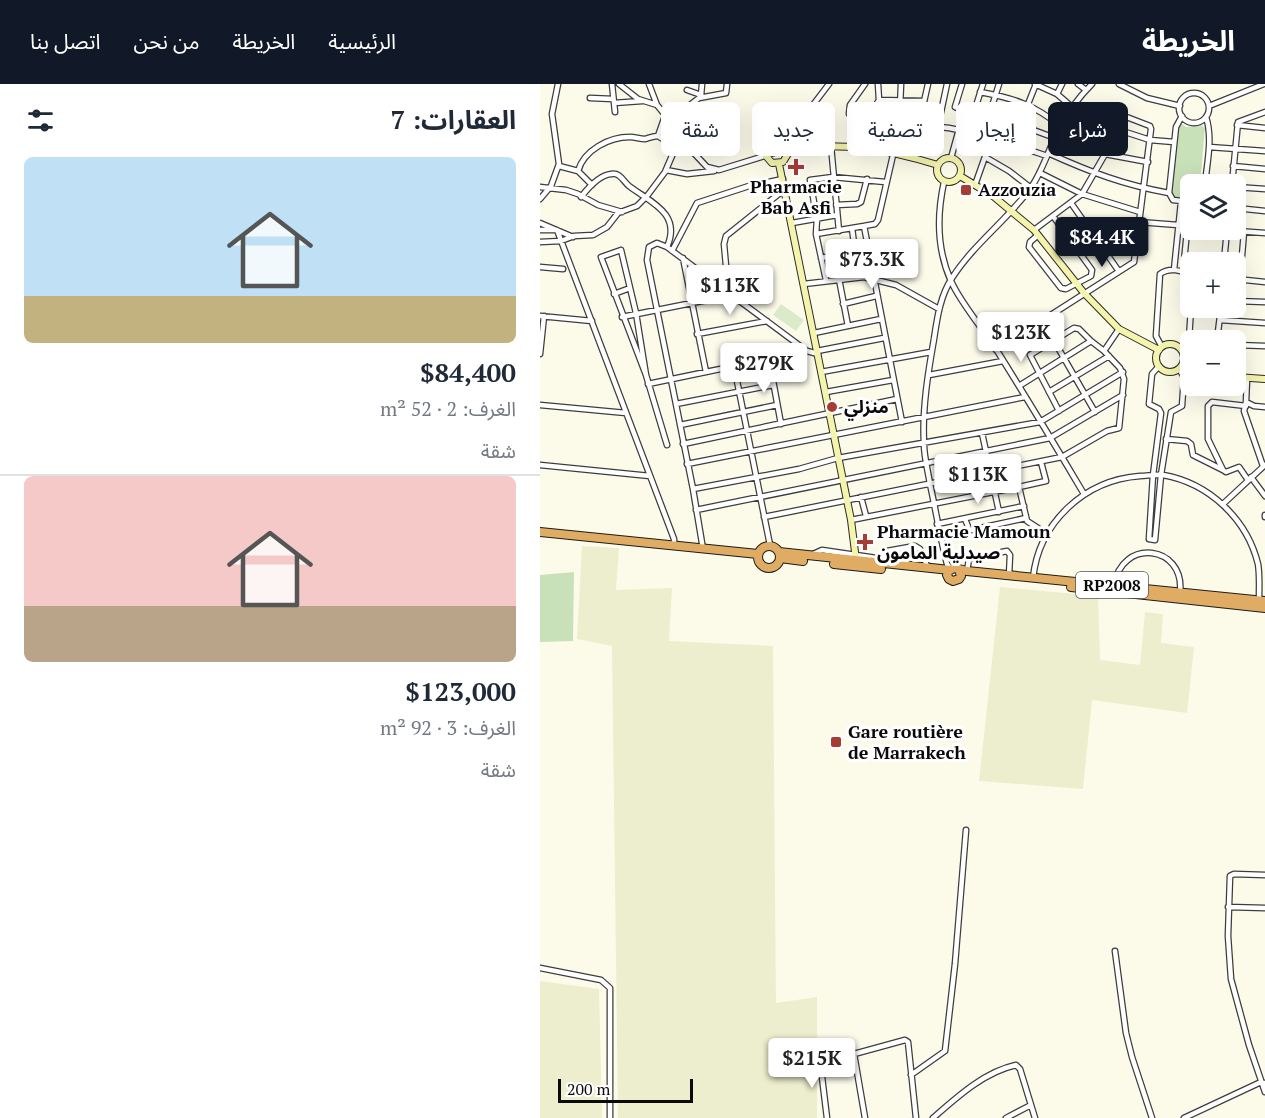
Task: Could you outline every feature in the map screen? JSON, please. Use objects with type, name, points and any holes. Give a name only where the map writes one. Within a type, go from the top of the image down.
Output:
[{"type":"highway","name":"RP2008","points":[[540,532],[736,553],[758,557],[761,565],[770,568],[778,564],[779,555],[775,548],[770,546]]},
{"type":"highway","points":[[758,557],[762,548],[770,546]]},
{"type":"highway","name":"RP2008","points":[[779,555],[856,558],[928,568],[1180,592],[1263,603]]},
{"type":"highway","name":"RP2008","points":[[779,555],[934,574],[956,582],[957,571]]},
{"type":"highway","name":"RP2008","points":[[957,571],[967,576],[1263,603]]},
{"type":"street","points":[[540,200],[550,187],[559,166],[552,114],[558,84]]},
{"type":"street","points":[[612,84],[615,112]]},
{"type":"street","points":[[619,84],[642,101]]},
{"type":"street","points":[[649,84],[661,110]]},
{"type":"street","points":[[701,96],[702,84]]},
{"type":"street","points":[[692,102],[701,96],[726,93],[727,84]]},
{"type":"street","points":[[817,102],[829,84]]},
{"type":"street","points":[[854,102],[865,84]]},
{"type":"street","points":[[878,84],[879,100],[901,101],[924,101],[928,84]]},
{"type":"street","points":[[901,84],[901,101]]},
{"type":"street","points":[[943,102],[947,84],[961,86],[956,102]]},
{"type":"street","points":[[977,102],[983,84]]},
{"type":"street","points":[[994,102],[999,84]]},
{"type":"street","points":[[1029,102],[1036,84],[1057,94],[1066,102]]},
{"type":"street","points":[[1057,94],[1062,84]]},
{"type":"street","points":[[1078,84],[1086,90]]},
{"type":"street","points":[[1076,102],[1092,84]]},
{"type":"street","points":[[1119,84],[1165,104],[1180,106]]},
{"type":"street","points":[[1133,92],[1137,84]]},
{"type":"street","points":[[1209,106],[1264,84]]},
{"type":"street","points":[[687,90],[701,96]]},
{"type":"street","points":[[980,92],[1021,102]]},
{"type":"street","points":[[1180,202],[1173,200],[1170,193],[1174,142],[1177,124],[1182,116],[1180,106],[1184,97],[1192,93],[1202,94],[1209,106],[1206,117],[1209,126],[1206,174]]},
{"type":"street","points":[[590,98],[642,101],[657,105]]},
{"type":"street","points":[[1233,174],[1237,125],[1241,120],[1265,112]]},
{"type":"street","points":[[1182,116],[1194,122],[1206,117]]},
{"type":"street","points":[[996,350],[1118,270],[1134,262],[1150,140],[1149,126],[1128,118]]},
{"type":"street","points":[[1237,125],[1265,128]]},
{"type":"street","points":[[578,171],[584,158],[606,142],[625,138],[643,139],[658,135],[661,129]]},
{"type":"street","points":[[1128,133],[1150,140],[1174,142]]},
{"type":"street","points":[[951,158],[956,138]]},
{"type":"street","points":[[1209,147],[1265,150]]},
{"type":"street","points":[[1009,575],[1010,555],[1007,551],[969,559],[957,571],[946,564],[926,463],[924,418],[939,309],[950,280],[1031,188],[1048,155],[1036,151]]},
{"type":"street","points":[[540,242],[561,241],[600,232],[622,212],[634,208],[647,196],[666,170],[672,156]]},
{"type":"street","points":[[697,156],[710,169],[719,170]]},
{"type":"street","points":[[666,170],[687,174],[719,170],[766,156],[772,163],[779,164],[786,160],[786,156]]},
{"type":"street","points":[[832,156],[839,231]]},
{"type":"street","points":[[816,234],[877,223],[891,156]]},
{"type":"street","points":[[906,156],[938,165]]},
{"type":"street","points":[[1050,156],[1095,174],[1144,189],[1170,193]]},
{"type":"street","points":[[1053,216],[1092,270],[1091,276],[1066,289],[1061,288],[1029,247],[1030,242],[1036,232],[1053,216],[1082,194],[1104,156]]},
{"type":"street","points":[[1116,156],[1148,162]]},
{"type":"street","points":[[975,185],[985,157],[1009,171],[1031,188]]},
{"type":"street","points":[[951,158],[960,165],[960,176],[952,183],[945,182],[938,177],[938,165],[943,160],[951,158]]},
{"type":"street","points":[[779,164],[847,499],[856,558],[883,559],[887,551],[917,547],[928,568]]},
{"type":"street","points":[[559,166],[578,171],[592,184]]},
{"type":"street","points":[[1233,166],[1265,169]]},
{"type":"street","points":[[581,196],[592,184],[612,173],[620,176],[666,214],[670,234],[667,247]]},
{"type":"street","points":[[1040,173],[1082,194],[1140,212]]},
{"type":"street","points":[[960,176],[1013,211],[1036,232],[1084,293],[1119,329],[1160,349],[1174,345],[1180,350]]},
{"type":"street","points":[[826,280],[816,234],[817,219],[810,180],[833,177],[885,182]]},
{"type":"street","points":[[672,251],[697,203],[749,186],[783,179]]},
{"type":"street","points":[[836,205],[861,202],[867,180]]},
{"type":"street","points":[[945,182],[940,201],[939,226],[950,280],[1019,386],[1084,494]]},
{"type":"street","points":[[540,187],[566,190],[598,205],[622,212]]},
{"type":"street","points":[[1246,188],[1265,189]]},
{"type":"street","points":[[714,281],[726,266],[724,244],[726,236],[784,189]]},
{"type":"street","points":[[1071,203],[1118,270]]},
{"type":"street","points":[[1246,209],[1265,211]]},
{"type":"street","points":[[1174,270],[1180,214]]},
{"type":"street","points":[[792,223],[837,215]]},
{"type":"street","points":[[1139,222],[1179,226]]},
{"type":"street","points":[[540,223],[573,237]]},
{"type":"street","points":[[864,226],[902,423]]},
{"type":"street","points":[[852,228],[856,248]]},
{"type":"street","points":[[540,230],[557,230]]},
{"type":"street","points":[[557,230],[674,539],[674,546]]},
{"type":"street","points":[[1246,232],[1265,233]]},
{"type":"street","points":[[703,549],[656,308],[647,252],[649,247],[657,243],[667,247],[807,351]]},
{"type":"street","points":[[821,258],[854,252],[856,248],[867,246]]},
{"type":"street","points":[[646,375],[622,317],[601,256],[621,250],[636,313],[648,384],[667,445]]},
{"type":"street","points":[[683,258],[706,372]]},
{"type":"street","points":[[540,267],[563,269]]},
{"type":"street","points":[[1159,366],[1152,374],[1149,404],[1161,411],[1153,475],[1149,538],[1155,540],[1161,475],[1171,411],[1182,406],[1184,377],[1179,369],[1170,372],[1159,366],[1156,358],[1160,349],[1156,336],[1160,274],[1166,271],[1180,271]]},
{"type":"street","points":[[1246,280],[1265,282],[1265,274]]},
{"type":"street","points":[[804,284],[826,280],[873,278],[896,285],[939,309]]},
{"type":"street","points":[[839,279],[848,326]]},
{"type":"street","points":[[614,294],[630,288]]},
{"type":"street","points":[[622,317],[656,308],[732,295]]},
{"type":"street","points":[[843,304],[876,296]]},
{"type":"street","points":[[1246,302],[1265,303]]},
{"type":"street","points":[[540,354],[542,316],[592,321]]},
{"type":"street","points":[[814,333],[881,319]]},
{"type":"street","points":[[1042,320],[1095,412]]},
{"type":"street","points":[[1218,330],[1220,320],[1265,323]]},
{"type":"street","points":[[697,334],[767,321]]},
{"type":"street","points":[[764,517],[1062,457],[1107,431],[1119,428],[1124,395],[1123,372],[1104,351],[1076,328],[1030,355],[1059,411]]},
{"type":"street","points":[[1104,351],[1119,329]]},
{"type":"street","points":[[648,384],[807,351],[818,352],[884,338]]},
{"type":"street","points":[[1019,386],[1091,341]]},
{"type":"street","points":[[1246,345],[1265,346]]},
{"type":"street","points":[[822,372],[932,352]]},
{"type":"street","points":[[1049,392],[1109,356]]},
{"type":"street","points":[[769,359],[781,424]]},
{"type":"street","points":[[929,375],[1003,361]]},
{"type":"street","points":[[734,366],[770,546]]},
{"type":"street","points":[[693,489],[799,469],[838,458],[1040,422],[1123,372]]},
{"type":"street","points":[[1223,504],[1264,466],[1244,411],[1247,379],[1265,379]]},
{"type":"street","points":[[826,392],[893,380]]},
{"type":"street","points":[[676,404],[773,385]]},
{"type":"street","points":[[696,510],[1050,438],[1124,395]]},
{"type":"street","points":[[687,464],[1025,397]]},
{"type":"street","points":[[684,444],[897,399]]},
{"type":"street","points":[[1223,471],[1208,439],[1208,406],[1212,402],[1265,407]]},
{"type":"street","points":[[540,405],[626,413]]},
{"type":"street","points":[[680,425],[777,405]]},
{"type":"street","points":[[982,433],[999,512]]},
{"type":"street","points":[[1166,440],[1188,441],[1191,444],[1193,455],[1223,471],[1239,467],[1265,496]]},
{"type":"street","points":[[851,520],[1046,481],[1041,462]]},
{"type":"street","points":[[540,465],[650,476]]},
{"type":"street","points":[[1033,578],[1047,534],[1066,509],[1084,494],[1106,483],[1131,477],[1161,475],[1197,487],[1223,504],[1242,526],[1258,565],[1263,603]]},
{"type":"street","points":[[1019,487],[1026,518],[1030,525],[1047,534]]},
{"type":"street","points":[[861,496],[866,516]]},
{"type":"street","points":[[937,524],[1024,506]]},
{"type":"street","points":[[965,519],[971,530],[1026,518]]},
{"type":"street","points":[[1114,586],[1117,572],[1126,560],[1140,553],[1150,553],[1161,555],[1173,565],[1180,579],[1180,592]]},
{"type":"street","points":[[1258,565],[1265,565]]},
{"type":"street","points":[[911,1075],[945,1050],[966,830]]},
{"type":"street","points":[[1265,875],[1231,875],[1228,907],[1229,956],[1233,986],[1265,1092]]},
{"type":"street","points":[[1228,907],[1265,908]]},
{"type":"street","points":[[1115,951],[1126,1033],[1152,1118]]},
{"type":"street","points":[[540,968],[601,980],[610,988],[610,1118]]},
{"type":"street","points":[[827,1118],[822,1060],[907,1041],[916,1118]]},
{"type":"street","points":[[854,1054],[865,1118]]},
{"type":"street","points":[[933,1118],[975,1084],[1014,1065],[1020,1069],[1035,1118]]},
{"type":"street","points":[[1184,1118],[1263,1082]]},
{"type":"street","points":[[1006,1118],[1031,1105]]},
{"type":"green space","points":[[1182,124],[1186,127],[1201,125],[1205,128],[1201,174],[1180,174],[1180,197],[1175,197],[1172,194],[1178,126]]},
{"type":"green space","points":[[781,304],[804,320],[796,331],[773,315]]},
{"type":"green space","points":[[582,546],[619,548],[616,590],[672,588],[669,641],[773,646],[776,1003],[817,997],[817,1118],[618,1118],[612,646],[577,639]]},
{"type":"green space","points":[[574,572],[573,641],[540,642],[540,575]]},
{"type":"green space","points":[[1000,587],[1098,596],[1100,660],[1140,665],[1145,612],[1163,614],[1161,643],[1194,647],[1187,713],[1092,700],[1083,789],[979,781]]},
{"type":"green space","points":[[540,981],[599,989],[602,1118],[540,1118]]},
{"type":"place","name":"Pharmacie Bab Asfi","points":[[796,167]]},
{"type":"place","name":"Azzouzia","points":[[966,190]]},
{"type":"place","name":"منزلي","points":[[832,407]]},
{"type":"place","name":"Pharmacie Mamoun صيدلية المامون","points":[[865,542]]},
{"type":"place","name":"Gare routière de Marrakech","points":[[836,742]]}]
